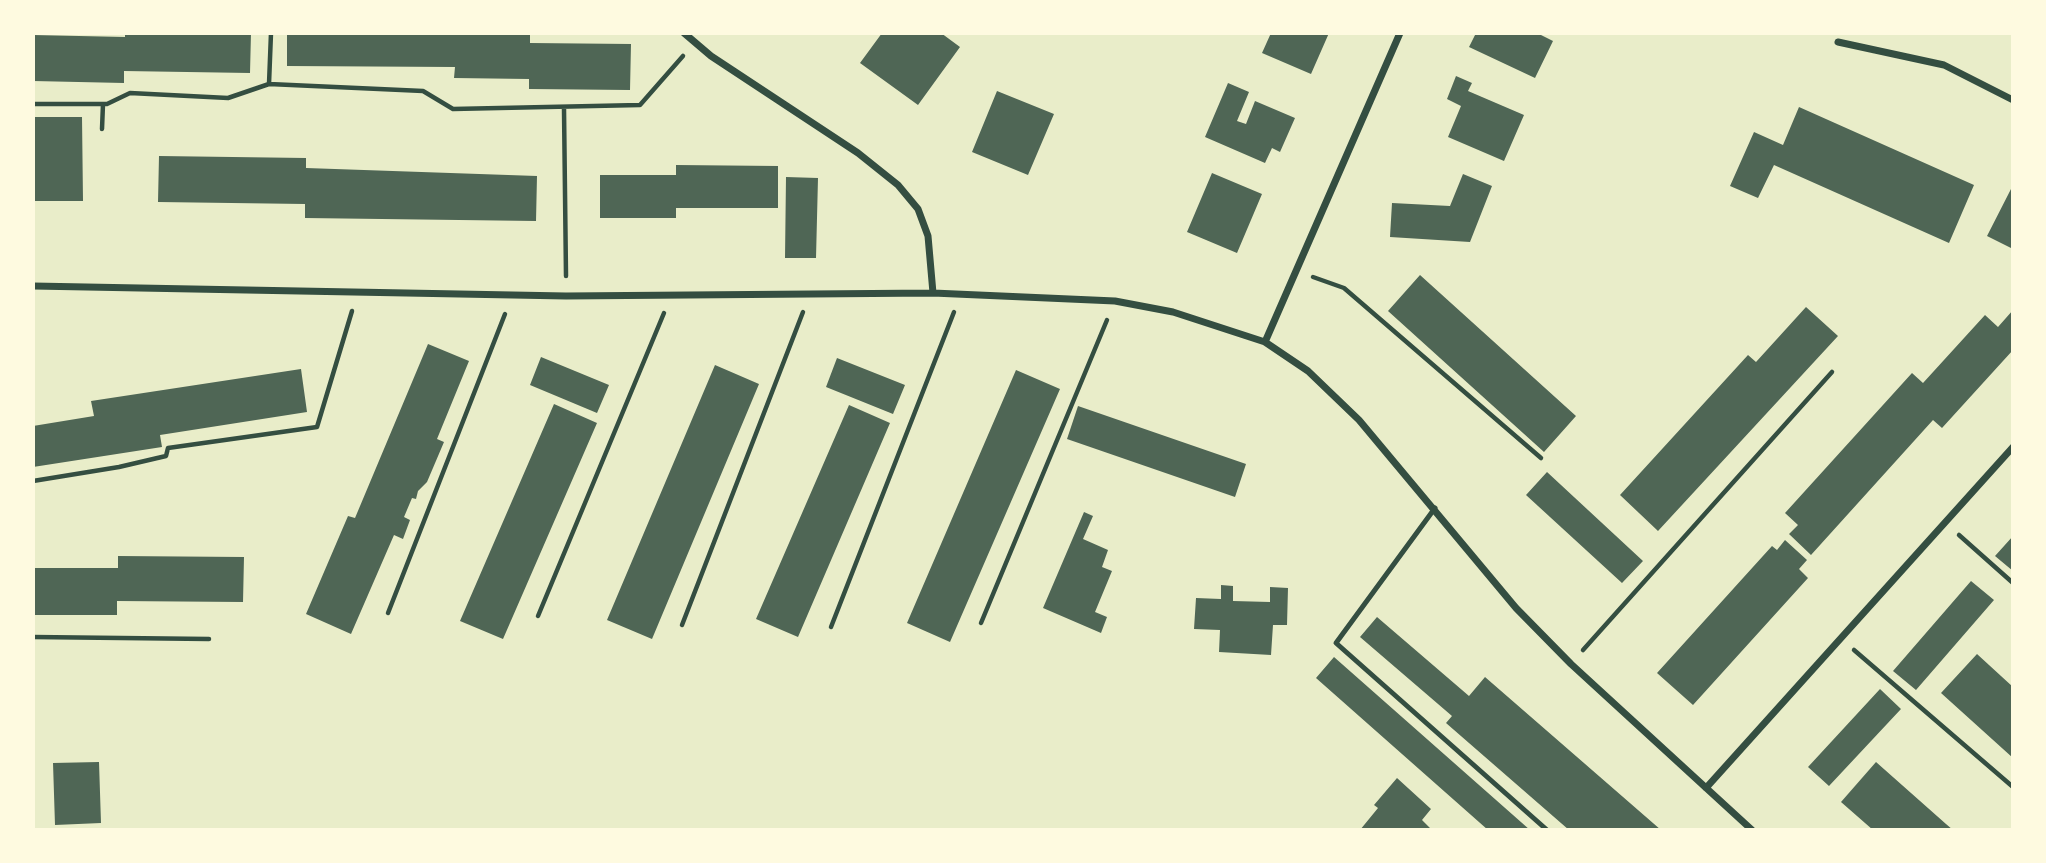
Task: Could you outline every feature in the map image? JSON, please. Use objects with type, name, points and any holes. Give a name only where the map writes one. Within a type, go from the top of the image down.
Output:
[{"type":"street","points":[[684,33],[858,153],[898,186],[918,209],[928,236],[933,293]]},
{"type":"street","points":[[1265,342],[1400,33]]},
{"type":"street","points":[[1838,42],[1944,65],[2013,100]]},
{"type":"street","points":[[33,286],[566,296],[933,293],[1115,301],[1173,312],[1265,342],[1308,371],[1359,420],[1516,608],[1571,664],[1752,830]]},
{"type":"street","points":[[1706,788],[2013,447]]},
{"type":"lane","points":[[1435,508],[1336,643],[1547,830]]},
{"type":"path","points":[[269,84],[271,33]]},
{"type":"path","points":[[33,104],[103,104],[130,93],[228,98],[269,84],[423,91],[453,109],[565,109],[640,105],[695,42]]},
{"type":"path","points":[[102,129],[103,104]]},
{"type":"path","points":[[565,109],[566,296]]},
{"type":"path","points":[[1295,271],[1344,288],[1541,458]]},
{"type":"path","points":[[33,481],[166,456],[168,448],[317,427],[351,321],[354,292]]},
{"type":"path","points":[[388,613],[513,294]]},
{"type":"path","points":[[682,625],[810,294]]},
{"type":"path","points":[[538,616],[671,296]]},
{"type":"path","points":[[831,627],[961,296]]},
{"type":"path","points":[[981,623],[1115,301]]},
{"type":"path","points":[[1571,664],[1832,372]]},
{"type":"path","points":[[1945,523],[2013,583]]},
{"type":"path","points":[[33,637],[209,639]]},
{"type":"path","points":[[1841,639],[2013,787]]},
{"type":"building","points":[[125,33],[251,33],[250,73],[124,71],[124,83],[33,81],[33,35],[125,37]]},
{"type":"building","points":[[287,33],[530,33],[530,43],[631,44],[630,90],[529,89],[529,79],[454,78],[455,67],[287,66]]},
{"type":"building","points":[[882,33],[941,33],[960,47],[918,105],[860,63]]},
{"type":"building","points":[[1271,33],[1329,33],[1311,74],[1262,53]]},
{"type":"building","points":[[1476,33],[1537,33],[1553,41],[1535,78],[1469,47]]},
{"type":"building","points":[[1456,76],[1472,83],[1468,91],[1524,115],[1504,161],[1448,137],[1461,106],[1447,99]]},
{"type":"building","points":[[1228,83],[1249,92],[1237,121],[1246,124],[1255,101],[1295,118],[1280,152],[1272,148],[1265,163],[1205,137]]},
{"type":"building","points":[[997,91],[1054,114],[1028,175],[972,152]]},
{"type":"building","points":[[1799,107],[1974,185],[1949,243],[1774,165],[1758,198],[1730,186],[1754,132],[1783,145]]},
{"type":"building","points":[[33,117],[82,117],[83,201],[33,201]]},
{"type":"building","points":[[159,156],[306,158],[306,168],[537,176],[536,221],[305,218],[305,204],[158,202]]},
{"type":"building","points":[[676,165],[778,166],[778,208],[676,208],[676,218],[600,218],[600,175],[676,175]]},
{"type":"building","points":[[1212,173],[1262,194],[1237,253],[1187,232]]},
{"type":"building","points":[[1463,174],[1492,186],[1470,242],[1390,237],[1392,203],[1450,206]]},
{"type":"building","points":[[786,177],[818,178],[816,258],[785,258]]},
{"type":"building","points":[[2011,189],[2013,190],[2013,249],[1987,236]]},
{"type":"building","points":[[1420,275],[1576,416],[1544,452],[1388,311]]},
{"type":"building","points":[[1806,307],[1838,336],[1658,531],[1620,495],[1748,355],[1756,362]]},
{"type":"building","points":[[2013,310],[2013,350],[1942,428],[1933,420],[1811,555],[1789,534],[1798,525],[1785,513],[1912,373],[1923,383],[1985,315],[1998,327]]},
{"type":"building","points":[[428,344],[469,361],[437,439],[444,442],[427,482],[418,491],[416,499],[412,498],[404,517],[410,520],[403,539],[394,535],[351,634],[306,614],[348,516],[355,518]]},
{"type":"building","points":[[541,357],[609,385],[597,413],[530,385]]},
{"type":"building","points":[[837,358],[905,385],[893,414],[826,387]]},
{"type":"building","points":[[715,365],[759,384],[652,639],[607,620]]},
{"type":"building","points":[[301,369],[307,412],[160,435],[162,447],[33,467],[33,426],[94,416],[91,401]]},
{"type":"building","points":[[1016,370],[1060,389],[950,642],[907,623]]},
{"type":"building","points":[[554,404],[597,423],[503,639],[460,621]]},
{"type":"building","points":[[849,405],[890,423],[798,637],[756,619]]},
{"type":"building","points":[[1078,406],[1246,464],[1235,497],[1067,439]]},
{"type":"building","points":[[1547,472],[1643,561],[1622,583],[1526,495]]},
{"type":"building","points":[[1084,512],[1093,516],[1083,539],[1108,550],[1102,567],[1112,571],[1095,612],[1107,617],[1101,633],[1043,608]]},
{"type":"building","points":[[2013,536],[2013,571],[1995,556]]},
{"type":"building","points":[[1785,540],[1807,560],[1799,569],[1808,578],[1693,705],[1657,673],[1772,546],[1777,550]]},
{"type":"building","points":[[118,556],[244,557],[243,602],[117,601],[117,615],[33,615],[33,568],[118,568]]},
{"type":"building","points":[[1971,581],[1994,600],[1916,690],[1893,671]]},
{"type":"building","points":[[1221,585],[1233,586],[1233,601],[1270,602],[1270,587],[1288,588],[1287,625],[1273,625],[1271,655],[1219,652],[1220,630],[1194,629],[1196,598],[1221,599]]},
{"type":"building","points":[[1377,617],[1469,696],[1485,677],[1661,830],[1569,830],[1446,723],[1452,716],[1360,637]]},
{"type":"building","points":[[1977,654],[2013,687],[2013,758],[1941,693]]},
{"type":"building","points":[[1334,657],[1530,830],[1488,830],[1316,678]]},
{"type":"building","points":[[1880,689],[1901,709],[1829,786],[1808,767]]},
{"type":"building","points":[[99,762],[101,823],[55,825],[53,763]]},
{"type":"building","points":[[1876,762],[1953,830],[1873,830],[1841,802]]},
{"type":"building","points":[[1397,778],[1431,809],[1422,820],[1432,830],[1360,830],[1378,808],[1374,805]]}]
